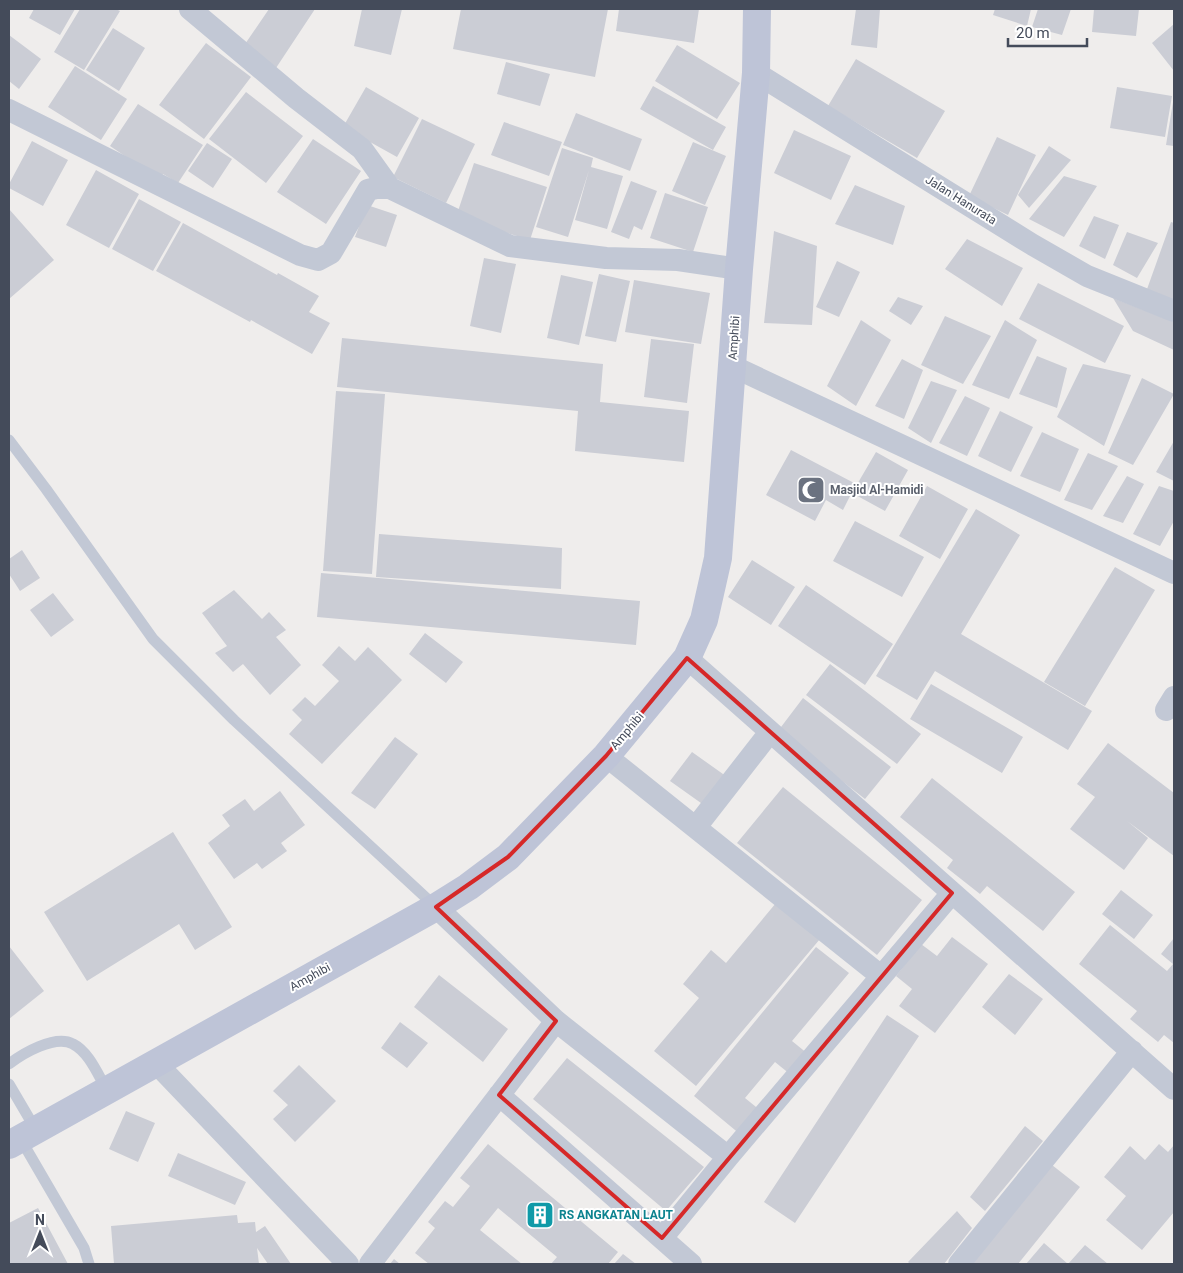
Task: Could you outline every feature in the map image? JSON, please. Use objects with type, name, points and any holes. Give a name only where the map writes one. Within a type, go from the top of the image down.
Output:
[{"type":"main road","name":"Amphibi","points":[[22,1138],[436,907],[468,887],[508,857],[606,756],[686,658],[704,620],[718,558],[756,73],[757,9]]},
{"type":"street","points":[[190,9],[296,98],[362,149],[390,188]]},
{"type":"street","name":"Jalan Hanurata","points":[[756,73],[1033,245],[1087,276],[1174,311]]},
{"type":"street","points":[[9,110],[300,255],[318,260],[331,253],[368,190],[390,188],[510,246],[606,258],[678,260],[740,269]]},
{"type":"street","points":[[732,366],[1174,574]]},
{"type":"street","points":[[686,658],[1174,1089]]},
{"type":"street","points":[[696,827],[770,732]]},
{"type":"street","points":[[606,756],[881,976]]},
{"type":"street","points":[[662,1238],[728,1157],[952,893]]},
{"type":"street","points":[[436,907],[556,1021],[728,1157]]},
{"type":"street","points":[[370,1264],[556,1021]]},
{"type":"street","points":[[959,1264],[1132,1052]]},
{"type":"street","points":[[156,1063],[348,1264]]},
{"type":"street","points":[[499,1094],[691,1264]]},
{"type":"lane","points":[[9,440],[153,639],[234,720],[436,907]]},
{"type":"lane","points":[[9,1064],[22,1055],[45,1044],[62,1041],[73,1044],[86,1055],[107,1090]]},
{"type":"lane","points":[[9,1084],[22,1138],[84,1248],[88,1264]]},
{"type":"highlighted area","points":[[687,658],[952,893],[662,1238],[499,1095],[556,1021],[436,907],[508,857],[606,756]]},
{"type":"building","points":[[34,9],[75,9],[60,35],[29,18]]},
{"type":"building","points":[[80,9],[116,9],[120,11],[84,70],[54,52]]},
{"type":"building","points":[[269,9],[315,9],[276,68],[243,47]]},
{"type":"building","points":[[362,9],[402,9],[391,55],[354,46]]},
{"type":"building","points":[[461,9],[608,9],[595,77],[453,49]]},
{"type":"building","points":[[619,9],[699,9],[694,43],[616,31]]},
{"type":"building","points":[[856,9],[880,9],[877,48],[851,45]]},
{"type":"building","points":[[995,9],[1031,9],[1027,26],[993,15]]},
{"type":"building","points":[[1038,9],[1071,9],[1062,35],[1032,27]]},
{"type":"building","points":[[1094,9],[1139,9],[1136,36],[1092,32]]},
{"type":"building","points":[[1174,24],[1174,71],[1152,43]]},
{"type":"building","points":[[113,28],[145,48],[119,91],[86,70]]},
{"type":"building","points":[[9,35],[41,59],[19,89],[9,81]]},
{"type":"building","points":[[206,43],[251,77],[204,139],[159,105]]},
{"type":"building","points":[[677,45],[740,83],[717,119],[655,81]]},
{"type":"building","points":[[856,59],[945,111],[917,158],[828,106]]},
{"type":"building","points":[[506,62],[550,74],[540,106],[497,94]]},
{"type":"building","points":[[75,66],[127,99],[101,140],[48,107]]},
{"type":"building","points":[[653,86],[726,127],[713,150],[640,109]]},
{"type":"building","points":[[366,87],[419,118],[397,157],[343,127]]},
{"type":"building","points":[[1117,87],[1172,96],[1165,137],[1110,128]]},
{"type":"building","points":[[246,92],[303,136],[266,183],[209,139]]},
{"type":"building","points":[[1174,102],[1174,146],[1166,145]]},
{"type":"building","points":[[138,104],[203,145],[178,183],[163,174],[159,179],[110,146]]},
{"type":"building","points":[[576,113],[642,139],[630,171],[563,145]]},
{"type":"building","points":[[422,119],[475,144],[446,203],[393,177]]},
{"type":"building","points":[[504,122],[562,142],[549,176],[491,155]]},
{"type":"building","points":[[794,130],[851,156],[831,200],[774,173]]},
{"type":"building","points":[[997,137],[1036,155],[1008,215],[969,196]]},
{"type":"building","points":[[313,139],[361,171],[326,224],[277,192]]},
{"type":"building","points":[[32,141],[68,160],[43,206],[9,188],[9,184]]},
{"type":"building","points":[[693,142],[726,156],[705,205],[672,191]]},
{"type":"building","points":[[207,143],[232,159],[213,188],[188,171]]},
{"type":"building","points":[[1049,146],[1071,160],[1029,208],[1018,195]]},
{"type":"building","points":[[562,148],[593,158],[591,167],[623,176],[607,229],[575,220],[589,170],[568,237],[536,227]]},
{"type":"building","points":[[474,163],[547,187],[530,240],[456,217]]},
{"type":"building","points":[[96,170],[139,194],[109,248],[66,225]]},
{"type":"building","points":[[1064,176],[1097,186],[1064,237],[1029,219]]},
{"type":"building","points":[[631,181],[657,191],[642,230],[634,226],[629,239],[611,232]]},
{"type":"building","points":[[855,185],[905,206],[893,245],[835,224]]},
{"type":"building","points":[[665,193],[708,207],[693,252],[650,238]]},
{"type":"building","points":[[139,199],[181,222],[153,271],[112,249]]},
{"type":"building","points":[[367,205],[397,215],[386,247],[355,237]]},
{"type":"building","points":[[9,209],[54,260],[9,299]]},
{"type":"building","points":[[1094,216],[1119,225],[1105,259],[1079,246]]},
{"type":"building","points":[[1171,222],[1174,223],[1174,302],[1146,292]]},
{"type":"building","points":[[183,223],[319,296],[309,312],[330,323],[312,354],[156,271]]},
{"type":"building","points":[[774,231],[817,246],[812,325],[764,323]]},
{"type":"building","points":[[1127,232],[1158,243],[1137,278],[1113,265]]},
{"type":"building","points":[[967,239],[1023,268],[1002,306],[945,269]]},
{"type":"building","points":[[484,258],[516,264],[501,333],[470,326]]},
{"type":"building","points":[[837,261],[860,272],[839,317],[816,307]]},
{"type":"building","points":[[599,274],[630,281],[616,342],[585,336]]},
{"type":"building","points":[[561,275],[593,282],[579,345],[547,338]]},
{"type":"building","points":[[634,280],[710,293],[701,344],[625,332]]},
{"type":"building","points":[[1038,283],[1124,326],[1105,363],[1019,319]]},
{"type":"building","points":[[898,297],[923,306],[911,325],[889,311]]},
{"type":"building","points":[[1113,298],[1174,322],[1174,350],[1133,331]]},
{"type":"building","points":[[945,316],[991,336],[963,384],[921,365]]},
{"type":"building","points":[[861,320],[891,340],[856,406],[827,386]]},
{"type":"building","points":[[1005,320],[1037,340],[1009,399],[972,385]]},
{"type":"building","points":[[342,338],[603,364],[600,402],[689,411],[684,462],[575,451],[578,411],[337,387]]},
{"type":"building","points":[[651,339],[694,344],[687,403],[644,397]]},
{"type":"building","points":[[1037,356],[1067,368],[1057,408],[1019,394]]},
{"type":"building","points":[[902,359],[923,370],[904,419],[875,406]]},
{"type":"building","points":[[1083,364],[1131,375],[1104,446],[1057,417]]},
{"type":"building","points":[[1142,378],[1174,394],[1133,465],[1108,453]]},
{"type":"building","points":[[931,381],[957,390],[931,443],[908,428]]},
{"type":"building","points":[[336,391],[385,394],[372,574],[323,571]]},
{"type":"building","points":[[965,396],[990,408],[967,456],[939,443]]},
{"type":"building","points":[[1000,411],[1033,427],[1011,472],[978,456]]},
{"type":"building","points":[[1042,432],[1079,449],[1060,492],[1020,476]]},
{"type":"building","points":[[1174,441],[1174,481],[1156,472]]},
{"type":"building","name":"Masjid Al-Hamidi","points":[[791,450],[856,484],[843,510],[826,500],[815,521],[766,495]]},
{"type":"building","points":[[876,452],[908,470],[885,511],[852,493]]},
{"type":"building","points":[[1088,453],[1118,466],[1092,510],[1064,500]]},
{"type":"building","points":[[1127,476],[1144,484],[1123,523],[1103,516]]},
{"type":"building","points":[[927,486],[968,509],[940,559],[899,536]]},
{"type":"building","points":[[1159,486],[1174,491],[1174,521],[1160,546],[1133,534]]},
{"type":"building","points":[[976,509],[1020,535],[961,634],[1092,711],[1068,750],[935,671],[917,700],[876,676]]},
{"type":"building","points":[[855,521],[924,557],[902,597],[833,561]]},
{"type":"building","points":[[379,534],[562,548],[561,589],[376,577]]},
{"type":"building","points":[[22,550],[40,578],[20,591],[9,574],[9,559]]},
{"type":"building","points":[[752,560],[795,587],[771,625],[728,597]]},
{"type":"building","points":[[1115,567],[1155,590],[1085,706],[1044,682]]},
{"type":"building","points":[[321,573],[640,601],[636,645],[317,617]]},
{"type":"building","points":[[806,585],[893,644],[865,685],[778,626]]},
{"type":"building","points":[[234,590],[262,619],[269,612],[286,630],[276,637],[301,665],[270,695],[243,664],[233,672],[215,653],[227,646],[202,613]]},
{"type":"building","points":[[53,593],[74,620],[51,637],[30,610]]},
{"type":"building","points":[[425,633],[463,662],[446,683],[409,654]]},
{"type":"building","points":[[339,646],[355,661],[368,647],[402,680],[322,764],[289,734],[302,720],[292,710],[305,697],[315,706],[339,681],[322,665]]},
{"type":"building","points":[[830,664],[921,734],[897,764],[806,695]]},
{"type":"building","points":[[931,684],[1023,737],[1002,773],[910,719]]},
{"type":"building","points":[[803,698],[891,767],[865,799],[778,731]]},
{"type":"building","points":[[395,737],[418,754],[375,809],[351,793]]},
{"type":"building","points":[[1108,743],[1174,793],[1174,856],[1127,821],[1148,838],[1124,870],[1070,829],[1095,797],[1077,784]]},
{"type":"building","points":[[692,752],[730,779],[708,808],[670,781]]},
{"type":"building","points":[[932,778],[1075,892],[1043,931],[987,886],[980,894],[947,868],[953,860],[900,817]]},
{"type":"building","points":[[783,787],[922,900],[877,955],[737,843]]},
{"type":"building","points":[[280,791],[305,825],[281,843],[287,851],[262,869],[257,863],[234,879],[208,843],[230,826],[222,815],[245,799],[254,811]]},
{"type":"building","points":[[173,832],[232,927],[195,950],[179,924],[87,981],[44,912]]},
{"type":"building","points":[[1121,890],[1153,915],[1134,939],[1102,914]]},
{"type":"building","points":[[776,903],[820,939],[696,1086],[654,1051],[699,998],[683,984],[711,950],[726,963]]},
{"type":"building","points":[[1110,925],[1167,971],[1173,964],[1161,954],[1174,938],[1174,1043],[1164,1035],[1158,1042],[1130,1019],[1137,1011],[1079,964]]},
{"type":"building","points":[[952,937],[988,964],[935,1033],[899,1006],[912,989],[896,976],[921,944],[937,956]]},
{"type":"building","points":[[9,946],[44,991],[9,1019]]},
{"type":"building","points":[[816,947],[849,973],[792,1041],[808,1054],[791,1075],[775,1062],[745,1098],[761,1111],[741,1135],[694,1096]]},
{"type":"building","points":[[1009,974],[1043,999],[1015,1035],[982,1007]]},
{"type":"building","points":[[439,975],[508,1029],[483,1062],[414,1007]]},
{"type":"building","points":[[887,1015],[919,1036],[795,1223],[764,1202]]},
{"type":"building","points":[[400,1022],[428,1043],[407,1068],[381,1048]]},
{"type":"building","points":[[567,1058],[704,1167],[666,1211],[533,1099]]},
{"type":"building","points":[[299,1065],[336,1101],[295,1142],[273,1119],[288,1105],[273,1091]]},
{"type":"building","points":[[126,1111],[155,1123],[138,1162],[109,1149]]},
{"type":"building","points":[[1025,1126],[1043,1141],[985,1211],[970,1197]]},
{"type":"building","name":"RS ANGKATAN LAUT","points":[[488,1144],[618,1252],[608,1264],[551,1264],[557,1257],[498,1208],[480,1230],[522,1264],[429,1264],[415,1253],[435,1228],[428,1222],[445,1201],[453,1207],[470,1186],[460,1178]]},
{"type":"building","points":[[1159,1144],[1168,1152],[1174,1145],[1174,1212],[1142,1250],[1106,1220],[1126,1196],[1104,1177],[1130,1146],[1145,1160]]},
{"type":"building","points":[[178,1153],[246,1182],[235,1205],[168,1176]]},
{"type":"building","points":[[1052,1165],[1080,1187],[1018,1264],[972,1264]]},
{"type":"building","points":[[38,1208],[68,1264],[9,1264],[9,1223]]},
{"type":"building","points":[[957,1211],[972,1228],[944,1264],[910,1264],[908,1262]]},
{"type":"building","points":[[237,1215],[238,1223],[255,1222],[256,1232],[265,1226],[291,1264],[268,1264],[257,1248],[259,1264],[114,1264],[111,1226]]},
{"type":"building","points":[[1044,1243],[1068,1264],[1026,1264]]},
{"type":"building","points":[[1085,1245],[1108,1264],[1068,1264]]},
{"type":"building","points":[[623,1254],[636,1264],[614,1264]]},
{"type":"building","points":[[394,1259],[400,1264],[390,1264]]},
{"type":"place","name":"Masjid Al-Hamidi","points":[[811,490]]},
{"type":"place","name":"RS ANGKATAN LAUT","points":[[540,1215]]}]
